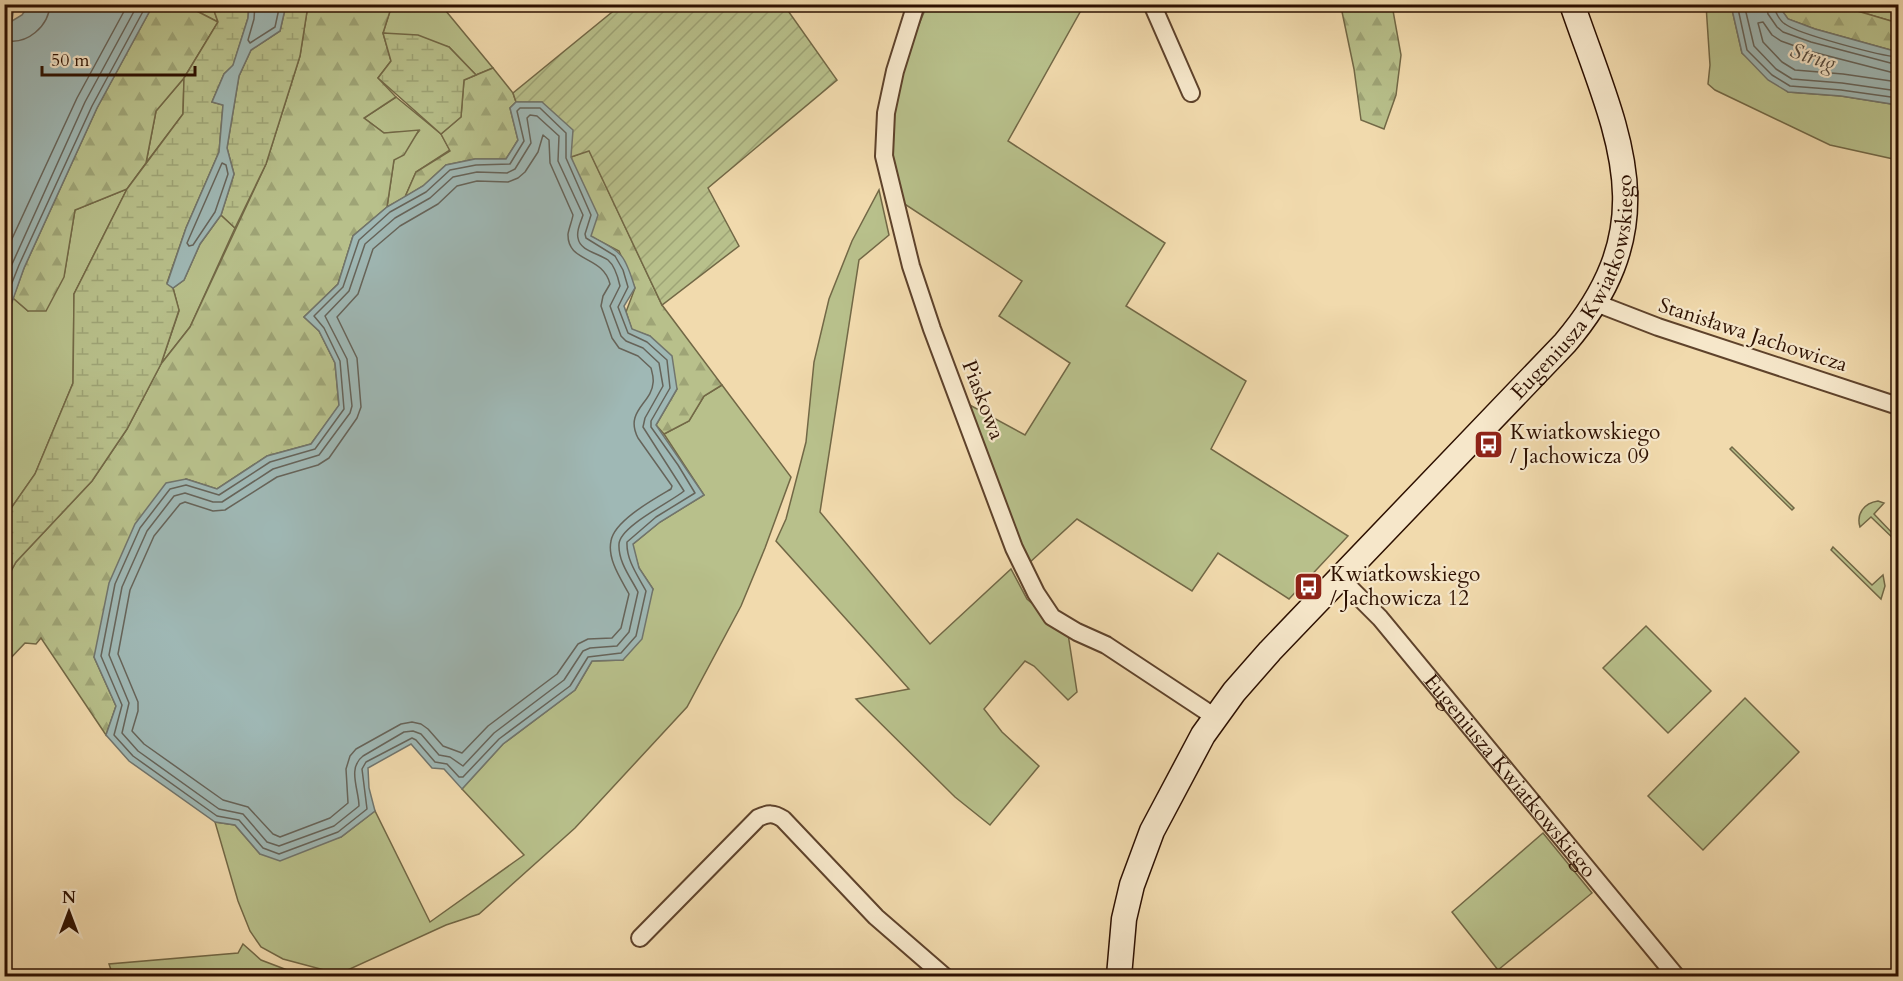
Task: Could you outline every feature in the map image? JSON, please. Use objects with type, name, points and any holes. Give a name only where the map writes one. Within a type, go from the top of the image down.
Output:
[{"type":"street","name":"Piaskowa","points":[[916,4],[905,34],[886,113],[884,156],[914,276],[1014,548],[1036,593],[1052,616],[1077,632],[1106,645],[1215,717]]},
{"type":"street","points":[[1152,4],[1191,93]]},
{"type":"street","name":"Eugeniusza Kwiatkowskiego","points":[[1119,976],[1124,919],[1132,885],[1142,858],[1172,791],[1215,717],[1270,651],[1565,344],[1596,303],[1614,262],[1621,239],[1626,200],[1625,176],[1620,145],[1612,118],[1572,4]]},
{"type":"street","name":"Stanisława Jachowicza","points":[[1596,303],[1658,327],[1899,406]]},
{"type":"street","name":"Eugeniusza Kwiatkowskiego","points":[[1340,578],[1380,618],[1676,976]]},
{"type":"street","points":[[640,938],[758,818],[765,814],[775,814],[783,819],[876,917],[944,976]]},
{"type":"green space","points":[[622,4],[784,5],[837,80],[708,188],[739,246],[662,305],[589,151],[571,157],[542,102],[516,102],[513,93]]},
{"type":"green space","points":[[153,5],[185,5],[218,22],[184,78],[156,111],[146,163],[127,189],[75,210],[64,277],[46,311],[28,311],[13,298],[24,268],[97,108]]},
{"type":"green space","points":[[185,5],[212,5],[218,22]]},
{"type":"green space","points":[[212,5],[249,5],[248,18],[233,66],[224,74],[212,102],[223,105],[219,152],[186,228],[167,283],[173,288],[179,310],[161,364],[127,429],[92,481],[16,562],[5,582],[5,517],[35,474],[73,383],[74,294],[127,189],[183,114],[184,78],[218,22]]},
{"type":"green space","points":[[286,5],[308,5],[300,56],[266,164],[235,228],[221,215],[234,174],[227,148],[239,76],[251,50],[280,31]]},
{"type":"green space","points":[[308,5],[392,5],[383,33],[391,61],[378,78],[396,97],[364,118],[384,133],[419,130],[404,155],[394,160],[387,207],[353,236],[338,284],[304,317],[319,331],[335,363],[339,406],[311,444],[267,456],[217,489],[186,479],[94,657],[116,706],[106,735],[41,638],[36,644],[25,643],[5,664],[5,582],[16,562],[92,481],[127,429],[161,364],[190,327],[266,164],[300,56]]},
{"type":"green space","points":[[392,5],[441,5],[493,68],[476,75],[449,47],[383,33]]},
{"type":"green space","points":[[927,5],[1084,5],[1008,141],[1165,243],[1126,306],[1246,381],[1211,449],[1348,536],[1289,599],[1218,553],[1192,591],[1077,519],[1028,564],[966,403],[1025,435],[1070,363],[999,316],[1022,281],[900,201],[888,150],[899,73]]},
{"type":"green space","points":[[1392,5],[1401,55],[1396,95],[1384,129],[1361,120],[1354,69],[1341,7]]},
{"type":"green space","points":[[1706,5],[1731,5],[1742,53],[1788,92],[1841,96],[1898,105],[1898,160],[1830,145],[1715,90],[1708,84],[1710,65]]},
{"type":"green space","points":[[1778,5],[1837,5],[1898,23],[1898,52],[1815,29],[1788,19]]},
{"type":"green space","points":[[1837,5],[1898,5],[1898,23]]},
{"type":"green space","points":[[383,33],[418,35],[449,47],[476,75],[464,80],[461,117],[441,134],[378,78],[391,61]]},
{"type":"green space","points":[[493,68],[513,93],[516,102],[510,108],[518,140],[506,159],[475,159],[446,165],[423,186],[405,197],[416,172],[450,151],[441,134],[461,117],[464,80]]},
{"type":"green space","points":[[184,78],[183,114],[146,163],[156,111]]},
{"type":"green space","points":[[396,97],[441,134],[450,150],[416,172],[405,197],[387,207],[394,160],[419,131],[384,133],[364,118]]},
{"type":"green space","points":[[589,150],[662,305],[722,385],[704,396],[689,421],[664,434],[656,425],[677,389],[650,336],[632,330],[626,312],[635,288],[619,251],[590,236],[571,157]]},
{"type":"green space","points":[[127,189],[74,294],[73,383],[35,474],[5,517],[4,322],[13,298],[28,311],[64,276],[75,210]]},
{"type":"green space","points":[[879,190],[889,235],[859,260],[820,512],[930,644],[1011,569],[1027,599],[1068,634],[1077,692],[1068,700],[1034,666],[1025,661],[984,709],[1002,732],[1039,766],[990,825],[955,797],[856,699],[909,689],[776,541],[786,519],[806,442],[814,362],[829,299],[852,241]]},
{"type":"green space","points":[[221,215],[235,228],[190,327],[161,364],[179,311],[173,288],[184,280],[200,244]]},
{"type":"green space","points":[[722,385],[791,477],[741,606],[687,707],[575,828],[479,914],[446,925],[339,974],[283,959],[261,947],[250,931],[238,901],[215,822],[235,825],[260,854],[341,837],[375,811],[430,922],[524,855],[462,789],[503,744],[575,690],[592,661],[623,660],[653,589],[639,568],[632,545],[660,522],[704,495],[664,434],[689,421],[704,396]]},
{"type":"green space","points":[[1732,447],[1794,508],[1792,510],[1730,449]]},
{"type":"green space","points":[[1878,501],[1884,503],[1874,514],[1898,539],[1898,543],[1871,517],[1860,527],[1859,518],[1862,510]]},
{"type":"green space","points":[[1833,547],[1872,585],[1883,575],[1885,586],[1881,599],[1831,550]]},
{"type":"green space","points":[[1646,626],[1711,691],[1668,733],[1603,668]]},
{"type":"green space","points":[[1745,698],[1799,752],[1703,850],[1648,796]]},
{"type":"green space","points":[[1543,833],[1592,893],[1498,970],[1452,912]]},
{"type":"green space","points":[[243,944],[261,960],[303,976],[113,976],[109,964],[238,953]]},
{"type":"water","points":[[5,4],[14,5],[12,21],[22,15],[29,5],[153,5],[97,108],[24,268],[5,322]]},
{"type":"water","points":[[249,5],[286,5],[280,31],[251,50],[239,76],[227,148],[234,174],[221,215],[200,244],[184,280],[173,288],[167,284],[186,228],[219,152],[223,105],[212,102],[224,74],[233,65],[248,18]]},
{"type":"water","name":"Strug","points":[[1731,5],[1778,5],[1788,19],[1815,29],[1898,52],[1898,105],[1841,96],[1788,92],[1768,80],[1742,53]]},
{"type":"water","points":[[516,102],[542,102],[573,130],[571,157],[598,215],[591,236],[616,250],[628,267],[635,288],[624,306],[632,329],[650,336],[672,356],[677,389],[656,425],[704,495],[660,522],[633,544],[639,568],[653,589],[642,639],[623,660],[592,661],[575,690],[503,744],[462,789],[444,769],[432,768],[411,744],[368,768],[369,788],[375,811],[341,837],[280,861],[260,854],[235,825],[215,822],[129,761],[106,735],[116,706],[94,657],[109,583],[135,524],[166,483],[186,479],[217,489],[267,456],[311,444],[339,405],[335,363],[319,331],[304,317],[338,284],[353,236],[387,207],[423,186],[446,165],[475,159],[506,159],[518,140],[510,108]]},
{"type":"place","name":"Kwiatkowskiego / Jachowicza 09","points":[[1489,444]]},
{"type":"place","name":"Kwiatkowskiego / Jachowicza 12","points":[[1309,586]]}]
